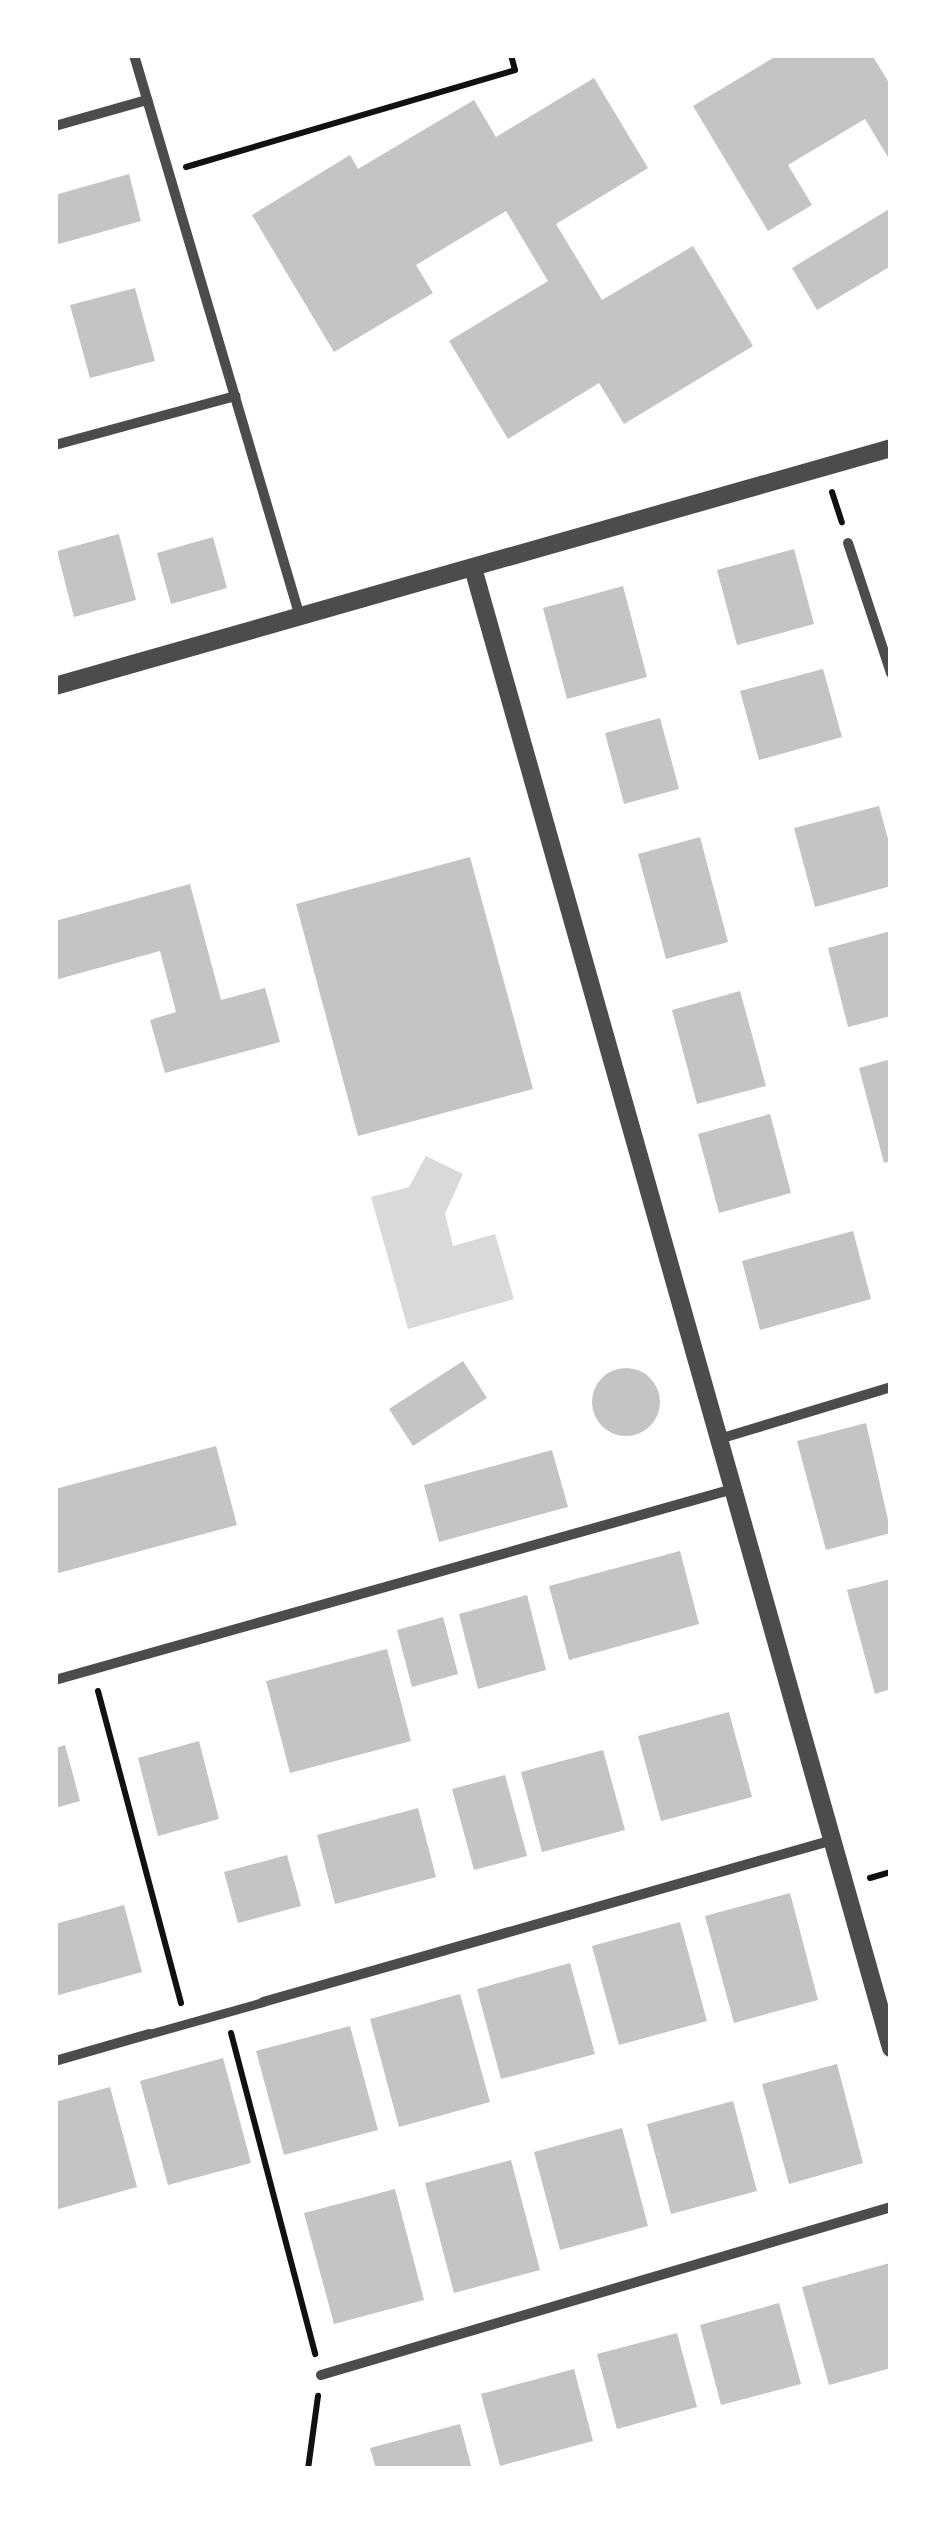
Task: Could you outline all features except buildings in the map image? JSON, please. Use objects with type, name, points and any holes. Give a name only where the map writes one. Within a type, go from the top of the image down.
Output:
[{"type":"street","points":[[134,55],[300,618]]},
{"type":"street","points":[[55,126],[147,100]]},
{"type":"street","points":[[55,445],[234,396]]},
{"type":"street","points":[[55,686],[891,448]]},
{"type":"street","points":[[848,543],[891,673]]},
{"type":"street","points":[[473,568],[891,2048]]},
{"type":"street","points":[[720,1439],[891,1387]]},
{"type":"street","points":[[55,1680],[733,1488]]},
{"type":"street","points":[[55,2061],[833,1840]]},
{"type":"street","points":[[320,2375],[891,2207]]},
{"type":"path","points":[[168,172],[515,70],[511,55]]},
{"type":"path","points":[[824,467],[848,543]]},
{"type":"path","points":[[92,1669],[186,2024]]},
{"type":"path","points":[[226,2012],[320,2375],[308,2469]]},
{"type":"shaded area","points":[[426,1156],[463,1174],[445,1214],[453,1246],[495,1234],[514,1299],[408,1329],[371,1197],[409,1187]]}]
